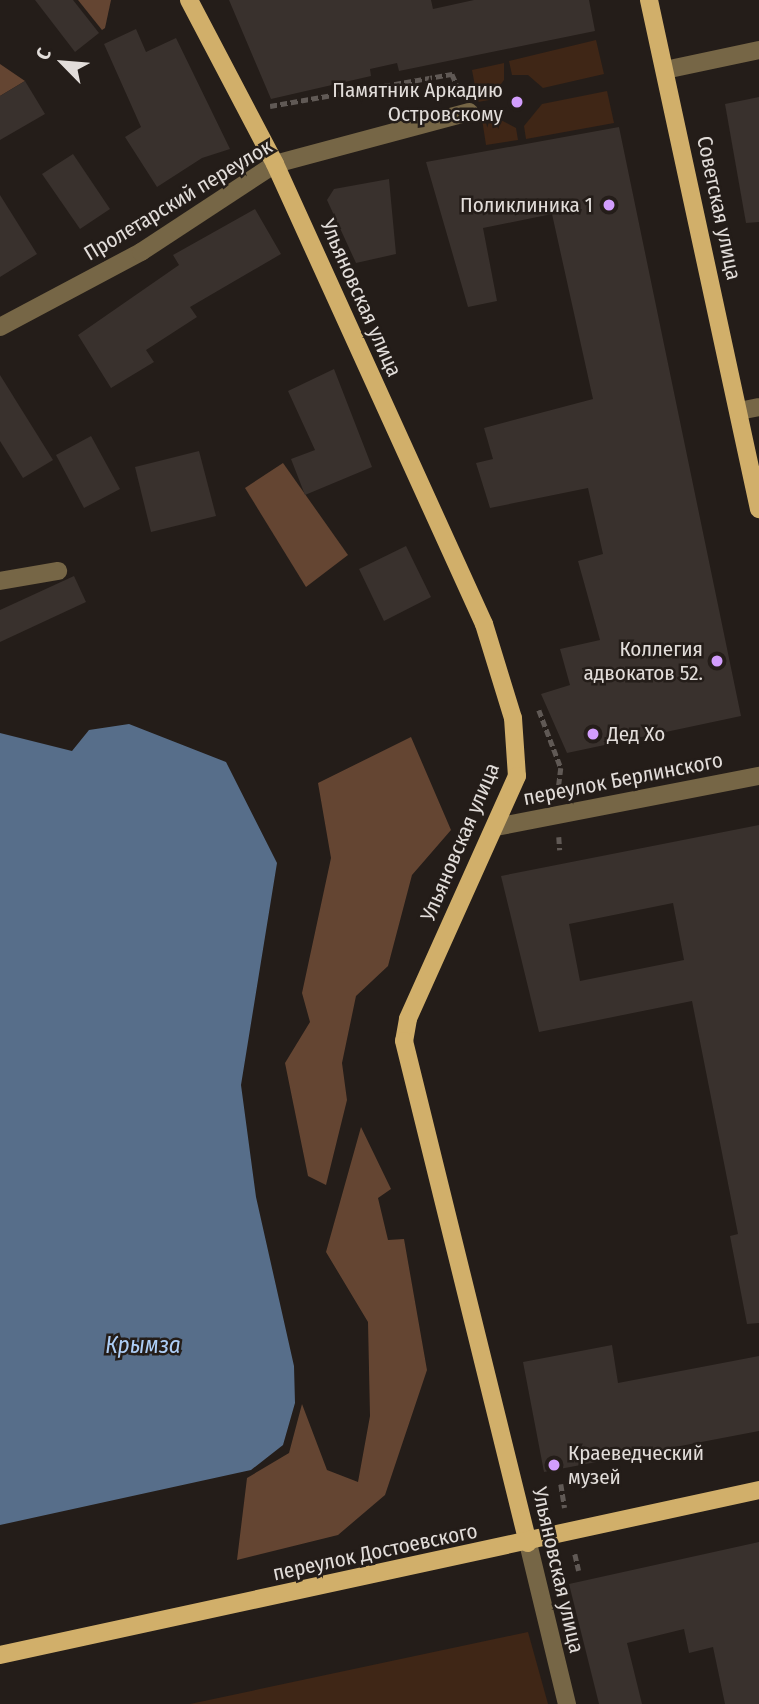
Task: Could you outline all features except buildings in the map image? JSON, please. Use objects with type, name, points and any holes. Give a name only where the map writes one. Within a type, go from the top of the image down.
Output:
[{"type":"main road","name":"Ульяновская улица","points":[[189,0],[275,164],[484,625],[520,749],[517,776],[408,1019],[404,1041],[528,1543]]},
{"type":"main road","name":"Советская улица","points":[[649,0],[759,509]]},
{"type":"main road","name":"переулок Достоевского","points":[[0,1655],[528,1543],[759,1490]]},
{"type":"street","points":[[665,70],[759,50]]},
{"type":"street","name":"Пролетарский переулок","points":[[0,327],[141,252],[275,164],[469,112]]},
{"type":"street","points":[[739,411],[759,407]]},
{"type":"street","points":[[0,581],[58,571]]},
{"type":"street","name":"переулок Берлинского","points":[[496,827],[759,776]]},
{"type":"street","name":"Ульяновская улица","points":[[528,1543],[567,1704]]},
{"type":"path","points":[[245,110],[452,74],[469,112]]},
{"type":"path","points":[[539,710],[561,768],[556,815],[560,850]]},
{"type":"shaded area","points":[[78,0],[111,0],[105,28],[102,30]]},
{"type":"shaded area","points":[[596,40],[604,74],[543,88],[528,75],[512,75],[509,61]]},
{"type":"shaded area","points":[[504,63],[504,80],[489,100],[478,102],[472,70]]},
{"type":"shaded area","points":[[0,64],[25,81],[0,96]]},
{"type":"shaded area","points":[[607,91],[614,123],[526,139],[524,126],[542,104]]},
{"type":"shaded area","points":[[495,117],[516,128],[518,140],[486,145],[482,119]]},
{"type":"shaded area","points":[[283,463],[348,555],[306,587],[245,488]]},
{"type":"shaded area","points":[[411,737],[451,830],[412,875],[388,966],[356,996],[342,1063],[347,1100],[326,1185],[308,1176],[285,1063],[310,1022],[302,993],[331,858],[318,783]]},
{"type":"shaded area","points":[[361,1127],[391,1189],[378,1198],[388,1240],[404,1239],[427,1370],[385,1495],[338,1535],[237,1560],[247,1478],[289,1453],[302,1404],[327,1470],[358,1482],[370,1416],[368,1322],[326,1252]]},
{"type":"shaded area","points":[[528,1632],[548,1704],[190,1704]]},
{"type":"water","name":"Крымза","points":[[129,724],[226,762],[277,863],[241,1085],[256,1197],[294,1366],[295,1403],[283,1445],[251,1470],[0,1525],[0,733],[72,751],[89,730]]},
{"type":"place","name":"Памятник Аркадию Островскому","points":[[517,102]]},
{"type":"place","name":"Поликлиника 1","points":[[609,205]]},
{"type":"place","name":"Коллегия адвокатов 52.","points":[[717,661]]},
{"type":"place","name":"Дед Хо","points":[[593,734]]},
{"type":"place","name":"Краеведческий музей","points":[[554,1465]]}]
